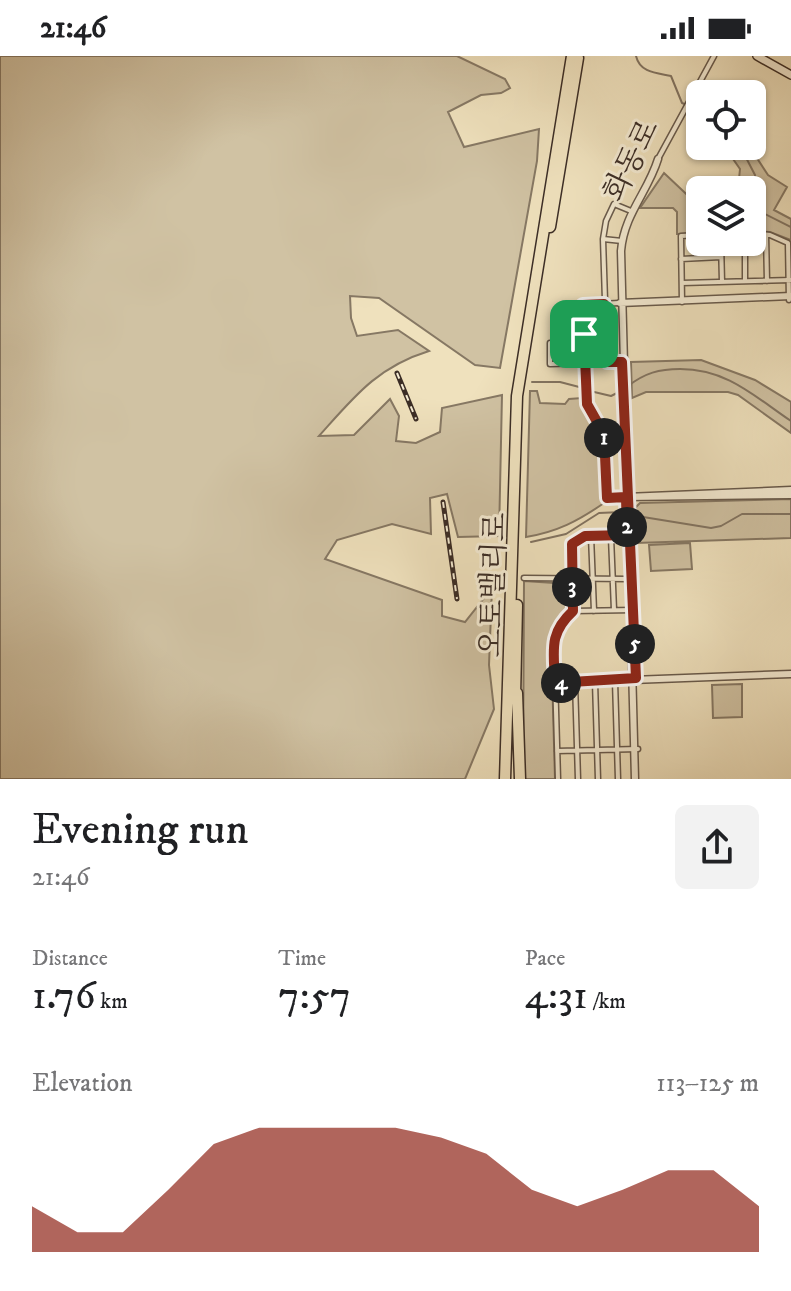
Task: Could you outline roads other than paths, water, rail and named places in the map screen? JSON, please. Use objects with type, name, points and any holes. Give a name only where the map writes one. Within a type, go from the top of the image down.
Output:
[{"type":"highway","points":[[568,94],[567,81],[575,58]]},
{"type":"highway","points":[[568,94],[575,58]]},
{"type":"highway","name":"오토밸리로","points":[[505,779],[523,373],[568,94]]},
{"type":"highway","name":"오토밸리로","points":[[511,779],[516,671],[515,553]]},
{"type":"highway","points":[[516,671],[520,779]]},
{"type":"highway","points":[[498,779],[508,695]]},
{"type":"main road","points":[[757,56],[791,75]]},
{"type":"street","name":"화동로","points":[[637,779],[622,241],[631,211],[649,186],[658,159],[685,105],[714,56]]},
{"type":"street","points":[[607,362],[603,239],[612,206],[617,204],[631,211]]},
{"type":"street","points":[[767,281],[766,234],[787,241],[790,298],[623,301],[583,305],[588,407],[599,423],[604,439],[607,498],[791,492]]},
{"type":"street","points":[[682,302],[681,236],[686,236]]},
{"type":"street","points":[[603,239],[622,241]]},
{"type":"street","points":[[745,256],[745,281]]},
{"type":"street","points":[[681,259],[721,257],[722,282]]},
{"type":"street","points":[[682,283],[790,280]]},
{"type":"street","name":"화동로","points":[[623,301],[622,362],[625,388]]},
{"type":"street","points":[[585,341],[550,343],[550,364],[622,362]]},
{"type":"street","name":"화동로","points":[[629,497],[627,535],[631,579]]},
{"type":"street","points":[[611,535],[614,610]]},
{"type":"street","points":[[573,611],[572,544],[581,537],[627,535]]},
{"type":"street","points":[[591,536],[594,611]]},
{"type":"street","points":[[524,578],[631,579]]},
{"type":"street","points":[[558,779],[554,636],[560,624],[573,611],[632,610]]},
{"type":"street","points":[[555,683],[791,676]]},
{"type":"street","points":[[615,681],[618,779]]},
{"type":"street","points":[[575,682],[578,779]]},
{"type":"street","points":[[595,682],[598,779]]},
{"type":"street","points":[[557,751],[636,749]]},
{"type":"waterway","points":[[636,56],[645,69],[671,76],[682,103],[686,105]]},
{"type":"waterway","points":[[747,160],[755,175],[761,212],[791,227]]},
{"type":"waterway","points":[[628,386],[659,371],[697,370],[739,386],[791,421]]},
{"type":"waterway","points":[[532,382],[560,382],[583,388]]},
{"type":"waterway","points":[[590,391],[611,396],[623,390]]},
{"type":"waterway","points":[[531,542],[566,534],[599,513],[622,512]]},
{"type":"waterway","points":[[637,516],[711,528],[742,514],[791,514]]},
{"type":"railway","points":[[397,373],[416,419]]},
{"type":"railway","points":[[443,502],[457,599]]}]
